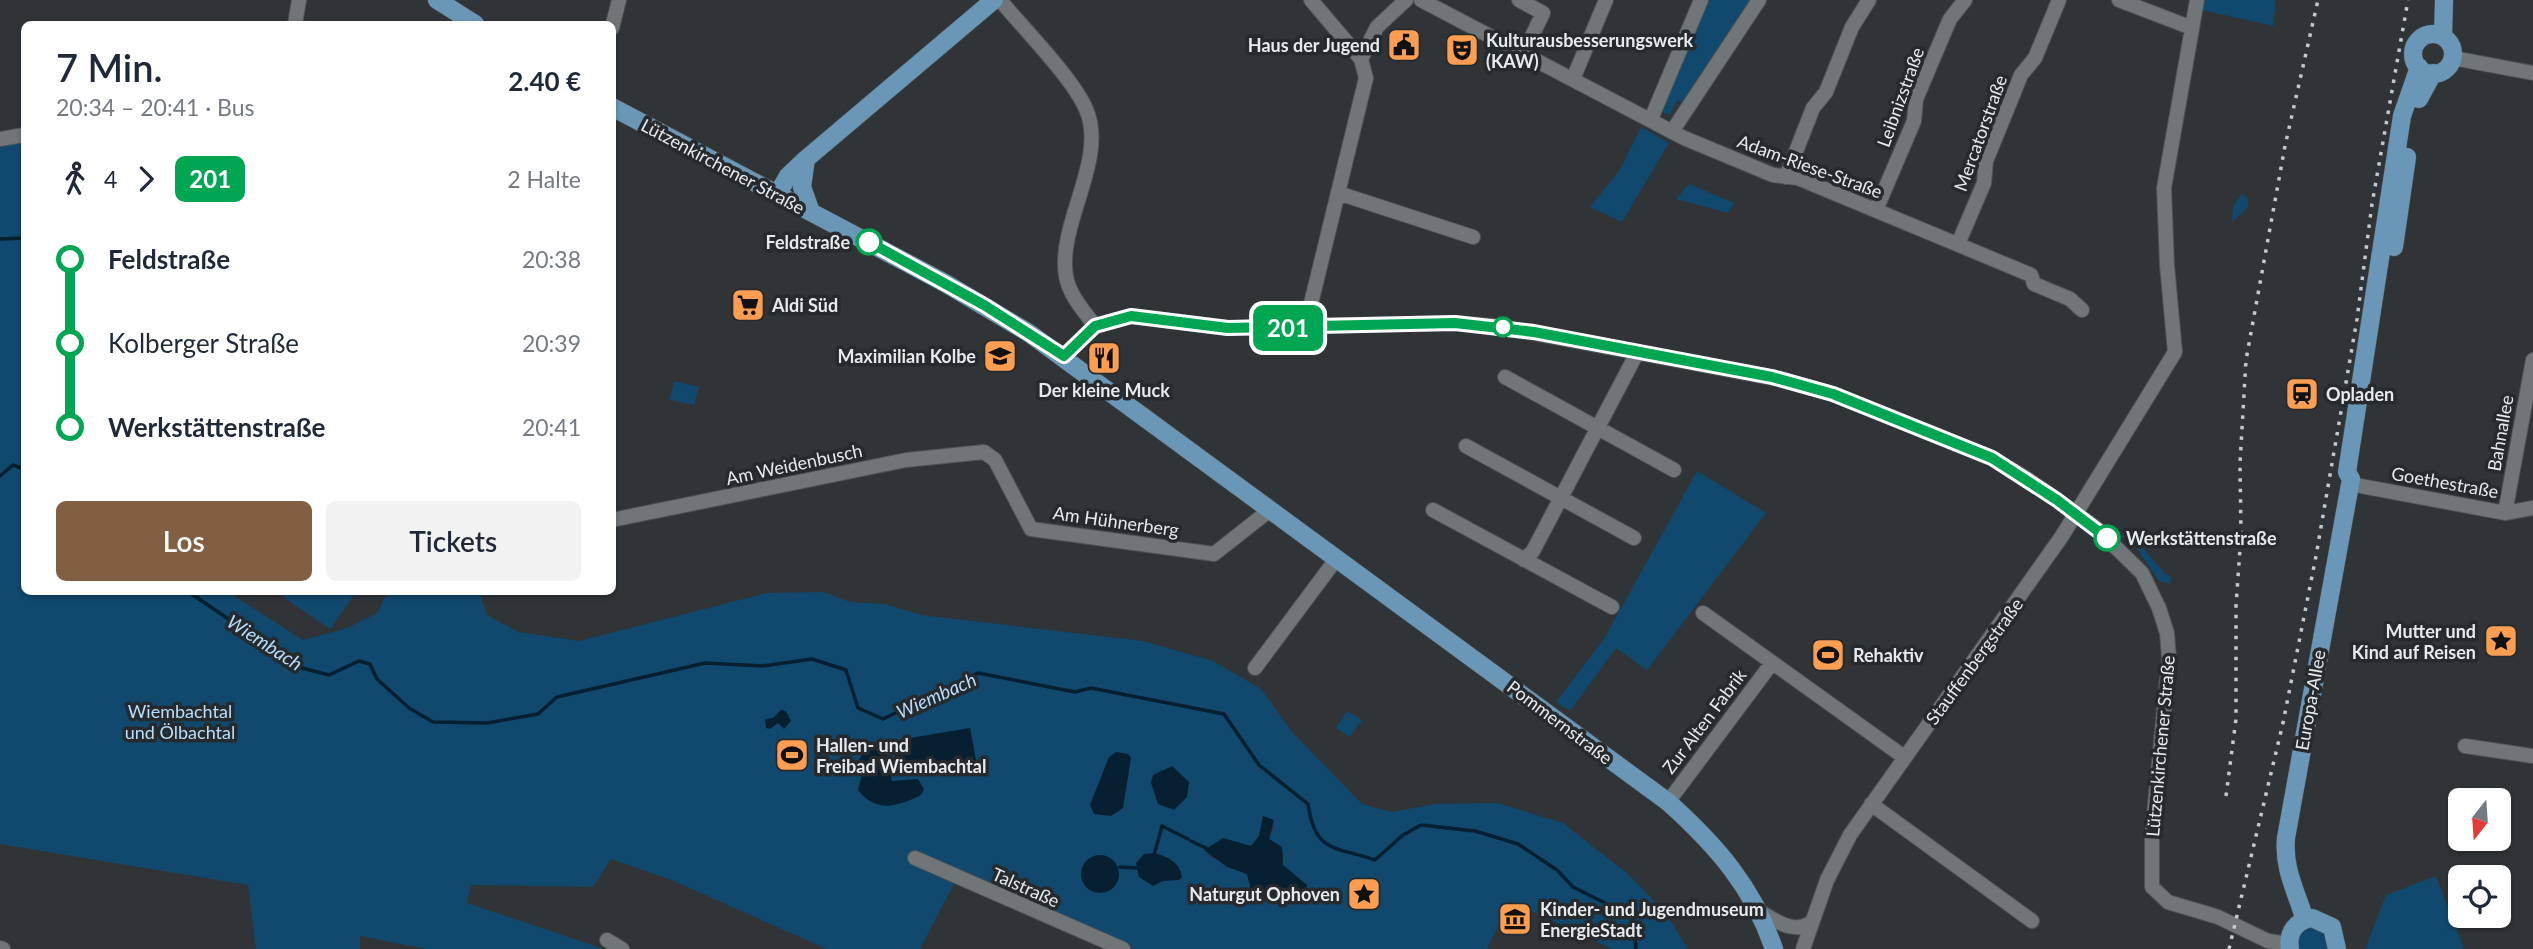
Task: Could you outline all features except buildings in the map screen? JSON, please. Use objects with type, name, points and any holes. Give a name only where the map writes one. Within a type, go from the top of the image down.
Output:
[{"type":"main road","points":[[437,0],[470,21]]},
{"type":"main road","points":[[777,195],[788,176],[806,159],[994,0]]},
{"type":"main road","points":[[2432,0],[2436,35],[2452,46],[2453,58],[2446,69],[2426,70],[2414,57],[2415,46],[2436,35],[2444,0]]},
{"type":"main road","name":"Europa-Allee","points":[[2305,920],[2287,871],[2285,847],[2351,482],[2347,472],[2402,116],[2426,70]]},
{"type":"main road","name":"Lützenkirchener Straße","points":[[616,109],[945,283],[1064,356]]},
{"type":"main road","points":[[806,159],[802,187],[811,212]]},
{"type":"main road","name":"Pommernstraße","points":[[1064,356],[1668,803],[1723,855],[1759,911]]},
{"type":"main road","points":[[1759,911],[1774,949]]},
{"type":"main road","points":[[2290,946],[2291,932],[2305,920],[2320,919],[2332,927],[2336,934],[2337,949]]},
{"type":"street","points":[[296,21],[299,0]]},
{"type":"street","points":[[614,21],[619,0]]},
{"type":"street","points":[[1000,0],[1087,110],[1090,148],[1068,243],[1065,269],[1071,292],[1095,326]]},
{"type":"street","points":[[1304,328],[1366,78],[1361,59],[1311,0]]},
{"type":"street","points":[[1361,59],[1377,27],[1406,0]]},
{"type":"street","name":"Adam-Riese-Straße","points":[[1421,0],[1672,131],[1773,175],[1798,178],[2031,275],[2034,284],[2070,299],[2082,310]]},
{"type":"street","points":[[1519,0],[1543,13],[1524,53]]},
{"type":"street","points":[[1573,79],[1606,0]]},
{"type":"street","points":[[1651,120],[1701,0]]},
{"type":"street","points":[[1672,131],[1759,0]]},
{"type":"street","points":[[1786,177],[1812,108],[1826,92],[1852,27],[1869,0]]},
{"type":"street","name":"Leibnizstraße","points":[[1876,210],[1914,121],[1916,99],[1950,19],[1965,0]]},
{"type":"street","name":"Mercatorstraße","points":[[1958,244],[1984,183],[1986,161],[2021,75],[2035,58],[2059,0]]},
{"type":"street","points":[[2119,0],[2192,28]]},
{"type":"street","points":[[2074,516],[2175,352],[2168,280],[2164,188],[2197,0]]},
{"type":"street","points":[[2453,58],[2533,73]]},
{"type":"street","points":[[0,139],[21,136]]},
{"type":"street","points":[[1338,192],[1473,237]]},
{"type":"street","name":"Lützenkirchener Straße","points":[[1064,356],[1095,326],[1131,316],[1228,328],[1455,323],[1496,326],[1772,377],[1833,394],[1992,458],[2047,492],[2074,516],[2095,527],[2142,573],[2155,598],[2167,634],[2169,658],[2152,836],[2152,887],[2168,902],[2218,917],[2268,941],[2290,946]]},
{"type":"street","points":[[1524,560],[1533,551],[1637,353]]},
{"type":"street","name":"Bahnallee","points":[[2505,513],[2533,360]]},
{"type":"street","points":[[1505,377],[1674,470]]},
{"type":"street","points":[[1466,446],[1634,538]]},
{"type":"street","name":"Am Hühnerberg","points":[[984,452],[995,460],[1031,529],[1214,554],[1271,509]]},
{"type":"street","name":"Am Weidenbusch","points":[[616,519],[906,460],[984,452]]},
{"type":"street","name":"Goethestraße","points":[[2351,482],[2505,513],[2533,508]]},
{"type":"street","points":[[1433,510],[1612,607]]},
{"type":"street","name":"Stauffenbergstraße","points":[[1803,949],[1840,853],[1871,804],[2074,516]]},
{"type":"street","points":[[1255,668],[1337,558]]},
{"type":"street","name":"Zur Alten Fabrik","points":[[1703,613],[1904,757]]},
{"type":"street","name":"Zur Alten Fabrik","points":[[1668,803],[1772,663]]},
{"type":"street","points":[[2465,746],[2533,757]]},
{"type":"street","points":[[1871,804],[2032,921]]},
{"type":"street","name":"Talstraße","points":[[915,858],[1123,949]]},
{"type":"street","points":[[1759,911],[1792,928],[1805,928],[1812,922]]},
{"type":"street","points":[[607,940],[622,949]]},
{"type":"green space","points":[[1708,0],[1753,0],[1685,103],[1677,100],[1670,115],[1661,112]]},
{"type":"green space","points":[[2204,0],[2276,0],[2273,26],[2202,10]]},
{"type":"green space","points":[[1641,127],[1669,143],[1622,222],[1590,207],[1621,168]]},
{"type":"green space","name":"Wiembachtal und Ölbachtal","points":[[21,136],[21,595],[233,595],[303,640],[347,628],[377,613],[386,595],[480,595],[487,615],[518,632],[579,641],[767,593],[823,592],[850,602],[885,604],[921,615],[1143,641],[1213,661],[1261,689],[1292,732],[1362,804],[1391,812],[1435,804],[1497,803],[1563,823],[1628,874],[1666,913],[1688,949],[1612,949],[1510,901],[1487,949],[1135,949],[959,874],[920,949],[827,949],[669,879],[611,859],[593,887],[471,885],[467,903],[604,949],[426,949],[360,936],[360,949],[256,949],[248,885],[0,844],[0,139]],"holes":[[[1263,816],[1274,827],[1269,839],[1284,854],[1282,865],[1307,885],[1304,898],[1248,897],[1250,886],[1247,874],[1207,855],[1238,843],[1251,846],[1259,836]]]},
{"type":"green space","points":[[1689,184],[1734,203],[1728,213],[1676,199]]},
{"type":"green space","points":[[2242,193],[2248,199],[2248,207],[2232,222],[2233,207]]},
{"type":"green space","points":[[674,381],[699,387],[694,405],[670,400]]},
{"type":"green space","points":[[1697,471],[1766,513],[1647,670],[1616,648],[1570,711],[1556,702],[1604,639]]},
{"type":"green space","points":[[2124,533],[2139,543],[2165,574],[2171,576],[2170,584],[2159,581],[2138,550],[2122,536]]},
{"type":"green space","points":[[285,595],[354,595],[330,629],[283,597]]},
{"type":"green space","points":[[1347,711],[1362,720],[1350,737],[1336,728]]},
{"type":"green space","points":[[2436,876],[2448,907],[2448,928],[2456,928],[2464,949],[2365,949],[2386,895]]},
{"type":"green space","points":[[2309,925],[2324,927],[2330,949],[2297,949],[2297,936]]},
{"type":"shaded area","points":[[781,710],[786,711],[791,721],[784,729],[778,723],[770,729],[766,728],[765,719],[773,718]]},
{"type":"shaded area","points":[[970,728],[976,760],[899,774],[892,741]]},
{"type":"shaded area","points":[[884,741],[892,781],[918,779],[924,789],[921,795],[904,803],[887,806],[872,802],[858,790],[862,774],[855,772],[861,756],[872,746]]},
{"type":"shaded area","points":[[1116,752],[1128,754],[1131,758],[1123,808],[1111,816],[1094,814],[1090,805],[1109,757]]},
{"type":"shaded area","points":[[1172,766],[1189,782],[1187,797],[1174,810],[1158,804],[1151,783],[1153,775]]},
{"type":"shaded area","points":[[1263,816],[1274,820],[1269,839],[1282,847],[1283,865],[1307,885],[1304,898],[1297,900],[1276,896],[1248,896],[1250,886],[1247,874],[1227,867],[1204,850],[1223,838],[1251,846],[1259,836]]},
{"type":"shaded area","points":[[1155,853],[1176,864],[1182,877],[1179,880],[1163,881],[1153,886],[1139,877],[1136,863],[1144,854]]},
{"type":"shaded area","points":[[1100,855],[1114,860],[1119,874],[1114,888],[1100,893],[1086,888],[1081,874],[1086,860]]},
{"type":"waterway","name":"Wiembach","points":[[0,239],[21,238]]},
{"type":"waterway","points":[[0,476],[13,465],[21,468]]},
{"type":"waterway","name":"Wiembach","points":[[193,595],[298,667],[329,675],[359,661],[370,664],[377,679],[409,708],[433,722],[487,723],[538,714],[557,697],[705,663],[763,666],[812,659],[846,670],[858,708],[883,719],[978,673],[1075,692],[1091,688],[1224,714],[1259,765],[1308,804],[1316,831],[1321,840],[1329,845],[1375,860],[1403,835],[1421,825],[1475,831],[1518,844],[1557,870],[1573,887],[1633,917],[1636,949]]},
{"type":"waterway","points":[[1154,855],[1162,826],[1188,839]]},
{"type":"waterway","points":[[1191,841],[1206,848]]},
{"type":"waterway","points":[[1120,867],[1138,868]]},
{"type":"railway","points":[[2226,796],[2236,719],[2236,606],[2246,360],[2285,146],[2318,0]]},
{"type":"railway","points":[[2229,949],[2283,723],[2316,556],[2357,319],[2372,204],[2408,0]]},
{"type":"bus line","name":"201","points":[[869,242],[984,305],[1064,356],[1095,326],[1111,319],[1131,316],[1228,328],[1455,323],[1534,332],[1646,356],[1772,377],[1833,394],[1992,458],[2026,478],[2107,538]]},
{"type":"place","name":"Haus der Jugend","points":[[1404,45]]},
{"type":"place","name":"Kulturausbesserungswerk (KAW)","points":[[1462,50]]},
{"type":"place","name":"Feldstraße","points":[[869,242]]},
{"type":"place","name":"Aldi Süd","points":[[748,305]]},
{"type":"place","name":"Maximilian Kolbe","points":[[1000,356]]},
{"type":"place","name":"Der kleine Muck","points":[[1104,358]]},
{"type":"place","name":"Opladen","points":[[2302,394]]},
{"type":"place","name":"Werkstättenstraße","points":[[2107,538]]},
{"type":"place","name":"Mutter und Kind auf Reisen","points":[[2501,641]]},
{"type":"place","name":"Rehaktiv","points":[[1828,655]]},
{"type":"place","name":"Hallen- und Freibad Wiembachtal","points":[[792,755]]},
{"type":"place","name":"Naturgut Ophoven","points":[[1364,894]]},
{"type":"place","name":"Kinder- und Jugendmuseum EnergieStadt","points":[[1515,919]]}]
